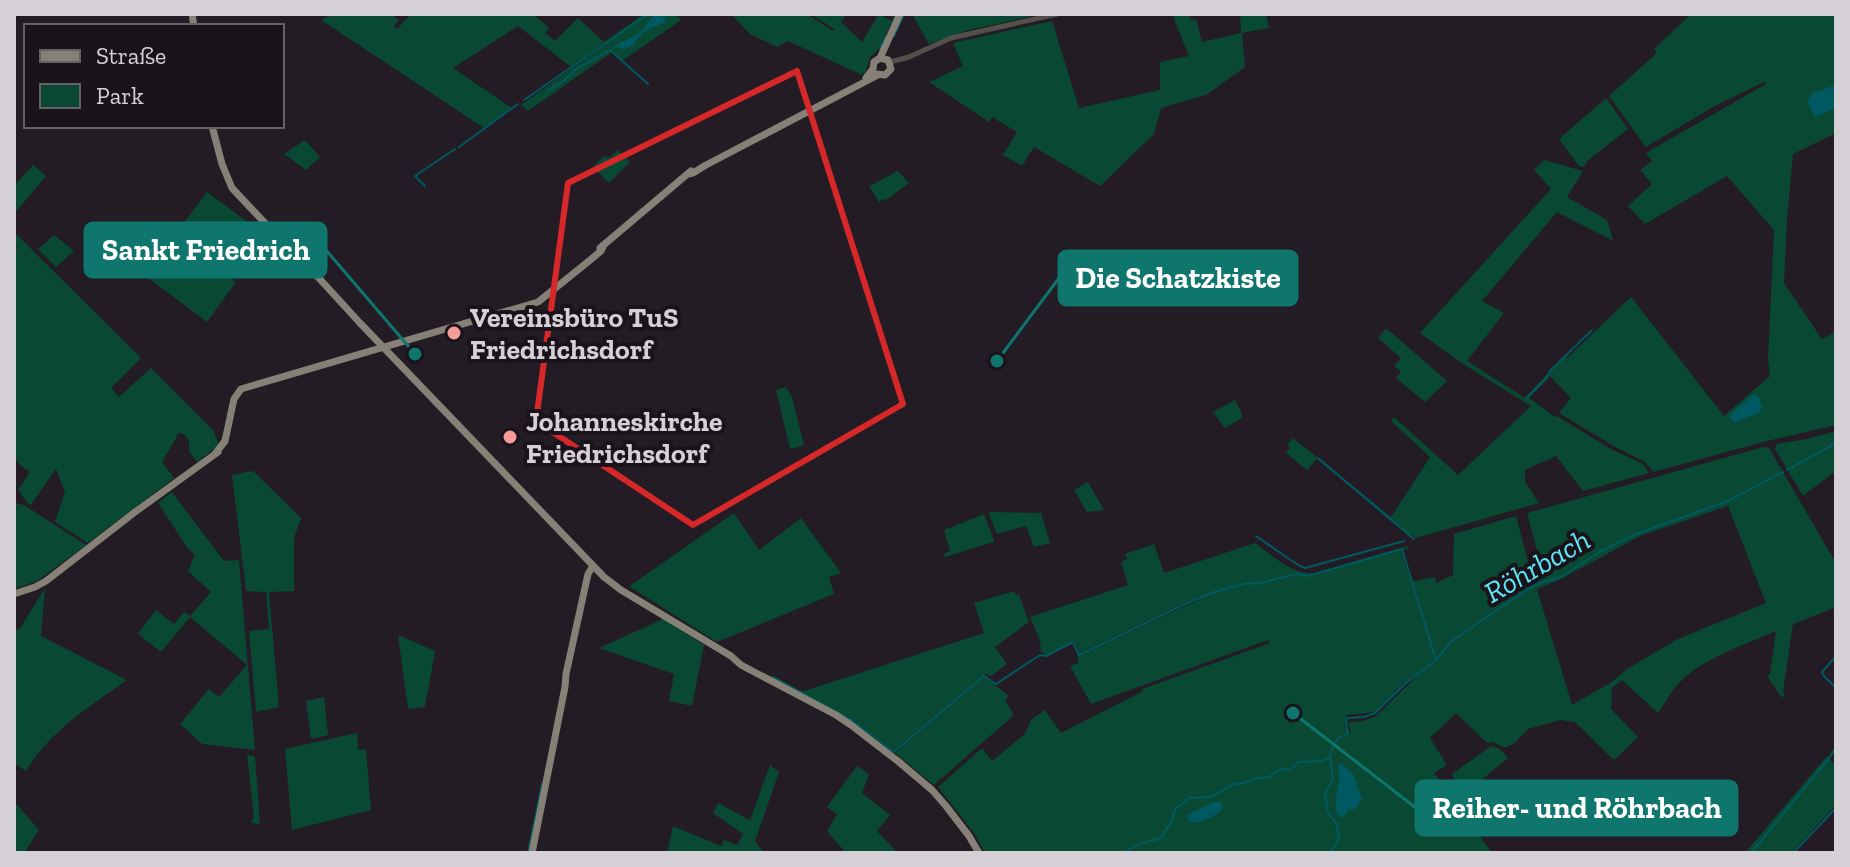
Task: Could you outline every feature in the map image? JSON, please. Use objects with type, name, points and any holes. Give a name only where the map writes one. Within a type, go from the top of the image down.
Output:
[{"type":"main road","points":[[14,594],[46,581],[215,454],[225,441],[234,399],[244,388],[538,302],[688,174],[876,72],[887,74],[888,43],[900,14]]},
{"type":"main road","points":[[876,72],[874,62],[887,62]]},
{"type":"main road","points":[[213,128],[232,188],[593,566],[611,583],[745,662],[756,672],[851,725],[932,790],[955,816],[979,853]]},
{"type":"main road","points":[[532,853],[566,674],[588,574],[593,566]]},
{"type":"street","points":[[887,62],[909,57],[951,38],[1057,14]]},
{"type":"highlighted area","points":[[797,71],[903,404],[693,525],[536,421],[568,183]]},
{"type":"green space","points":[[332,14],[391,14],[399,20],[394,26],[397,29],[411,14],[533,14],[549,28],[545,33],[555,41],[578,18],[604,42],[644,14],[676,14],[681,20],[622,61],[612,52],[528,111],[521,105],[606,44],[571,67],[518,26],[453,68],[512,108],[484,128],[321,20]]},
{"type":"green space","points":[[731,14],[807,14],[833,31],[811,14],[847,14],[841,22],[862,42],[879,14],[892,21],[862,75],[788,41],[777,47],[750,34]]},
{"type":"green space","points":[[912,14],[1041,14],[965,31],[929,44]]},
{"type":"green space","points":[[1172,14],[1189,14],[1191,20],[1196,19],[1202,42],[1241,33],[1240,14],[1266,14],[1269,28],[1242,33],[1245,67],[1206,95],[1161,108],[1154,134],[1100,186],[1034,147],[1022,166],[1003,155],[1017,132],[992,117],[989,122],[929,82],[963,66],[953,43],[1052,21],[1079,108],[1160,90],[1160,62],[1189,56]]},
{"type":"green space","points":[[1691,14],[1836,14],[1836,133],[1793,154],[1784,283],[1822,339],[1836,331],[1836,425],[1653,472],[1645,462],[1559,413],[1571,398],[1550,376],[1529,398],[1555,417],[1643,464],[1649,473],[1583,491],[1556,456],[1525,470],[1525,482],[1539,503],[1416,538],[1410,537],[1317,459],[1307,470],[1286,453],[1290,448],[1287,445],[1293,438],[1391,517],[1430,457],[1391,421],[1394,417],[1458,475],[1531,406],[1420,333],[1551,189],[1534,170],[1544,160],[1583,171],[1567,197],[1607,220],[1613,241],[1557,212],[1482,301],[1504,313],[1467,361],[1525,398],[1564,356],[1567,358],[1631,297],[1724,416],[1770,376],[1768,359],[1774,230],[1727,176],[1645,224],[1628,206],[1652,184],[1640,170],[1652,161],[1646,153],[1766,84],[1764,82],[1713,107],[1646,147],[1609,96],[1657,53],[1654,49]]},
{"type":"green space","points":[[1606,98],[1628,129],[1587,161],[1584,167],[1579,166],[1559,139]]},
{"type":"green space","points":[[305,140],[320,157],[306,170],[284,154]]},
{"type":"green space","points":[[618,150],[630,162],[609,183],[595,169],[595,165]]},
{"type":"green space","points":[[33,165],[46,176],[14,214],[14,186]]},
{"type":"green space","points":[[898,171],[909,183],[879,202],[869,186]]},
{"type":"green space","points":[[207,192],[269,238],[241,276],[179,229]]},
{"type":"green space","points":[[14,232],[141,358],[111,388],[119,397],[151,368],[213,430],[219,445],[197,462],[189,451],[189,440],[179,433],[162,462],[174,478],[88,543],[55,522],[65,492],[56,469],[30,506],[18,490],[30,472],[14,457]]},
{"type":"green space","points":[[54,235],[74,251],[56,267],[38,249]]},
{"type":"green space","points":[[178,237],[236,282],[207,322],[147,277]]},
{"type":"green space","points":[[1386,328],[1447,381],[1425,402],[1396,378],[1401,372],[1394,366],[1401,358],[1378,338]]},
{"type":"green space","points":[[786,387],[792,397],[804,445],[790,449],[776,390]]},
{"type":"green space","points":[[1235,400],[1242,418],[1225,428],[1213,412]]},
{"type":"green space","points":[[1836,431],[1836,471],[1803,496],[1775,449],[1777,444]]},
{"type":"green space","points":[[1763,447],[1769,448],[1836,563],[1836,607],[1793,624],[1782,698],[1767,676],[1770,674],[1776,631],[1705,663],[1677,685],[1658,713],[1622,680],[1612,688],[1611,709],[1638,737],[1614,760],[1575,722],[1560,720],[1528,729],[1516,742],[1503,747],[1487,743],[1456,713],[1430,738],[1447,765],[1434,773],[1492,853],[985,853],[974,833],[938,787],[982,748],[992,761],[1025,734],[1031,720],[1045,710],[1061,733],[1142,689],[1270,643],[1268,640],[1091,704],[1070,666],[1079,663],[1077,657],[1215,592],[1184,603],[1080,653],[1074,641],[1046,655],[1041,651],[1040,640],[1030,617],[1128,585],[1121,562],[1127,559],[1125,554],[1154,544],[1164,573],[1255,543],[1290,568],[1314,573],[1408,546],[1401,551],[1424,620],[1413,581],[1435,577],[1436,583],[1453,575],[1454,534],[1516,516],[1532,577],[1543,572],[1527,513]],"holes":[[[1728,506],[1766,603],[1678,639],[1572,705],[1537,589],[1640,536]],[[1422,671],[1376,716],[1348,722],[1349,733],[1345,727],[1347,715],[1376,712],[1398,688]]]},
{"type":"green space","points":[[253,471],[301,518],[294,538],[294,591],[269,592],[279,707],[256,712],[249,631],[269,629],[266,592],[246,591],[232,475]]},
{"type":"green space","points":[[1088,482],[1104,510],[1087,512],[1074,490]]},
{"type":"green space","points":[[172,492],[224,561],[239,560],[255,750],[202,744],[180,724],[209,689],[219,697],[247,665],[190,617],[161,652],[138,634],[156,610],[174,624],[184,612],[190,616],[211,592],[188,571],[195,554],[188,549],[158,503]]},
{"type":"green space","points":[[14,503],[24,505],[86,545],[37,581],[14,589]]},
{"type":"green space","points":[[988,512],[1041,513],[1050,543],[1034,547],[1026,526],[997,534]]},
{"type":"green space","points":[[734,513],[759,550],[801,518],[841,573],[829,577],[834,594],[717,642],[630,587]]},
{"type":"green space","points":[[984,514],[995,543],[945,557],[944,554],[950,551],[944,530]]},
{"type":"green space","points":[[45,588],[41,636],[127,680],[59,731],[26,771],[14,763],[14,627],[19,630]]},
{"type":"green space","points":[[1014,591],[1019,595],[1029,622],[995,647],[1007,664],[991,676],[986,674],[894,751],[852,719],[801,692],[984,633],[974,603]]},
{"type":"green space","points":[[663,619],[704,645],[692,706],[669,701],[674,674],[599,648]]},
{"type":"green space","points":[[398,635],[435,651],[425,707],[408,709]]},
{"type":"green space","points":[[984,677],[1009,696],[1005,700],[1014,715],[934,785],[895,753]]},
{"type":"green space","points":[[324,697],[328,735],[311,739],[306,701]]},
{"type":"green space","points":[[357,733],[358,750],[366,749],[371,810],[292,830],[285,749]]},
{"type":"green space","points":[[1491,746],[1500,749],[1508,758],[1462,796],[1452,774]]},
{"type":"green space","points":[[247,755],[255,756],[260,824],[251,823],[254,817]]},
{"type":"green space","points":[[1827,756],[1836,766],[1836,805],[1791,853],[1745,853]]},
{"type":"green space","points":[[770,765],[779,772],[755,841],[764,853],[667,853],[673,826],[721,846],[724,840],[737,845],[743,834],[713,813],[718,803],[750,820]]},
{"type":"green space","points":[[857,766],[869,774],[862,793],[890,815],[877,831],[898,853],[846,853],[827,831],[837,814],[827,807]]},
{"type":"green space","points":[[14,801],[39,830],[24,853],[14,853]]},
{"type":"water","points":[[656,14],[665,14],[666,21],[648,29],[631,46],[612,49],[639,33]]},
{"type":"water","points":[[1836,85],[1836,108],[1815,117],[1807,101],[1812,93]]},
{"type":"water","points":[[1754,394],[1762,406],[1760,412],[1735,423],[1730,417],[1733,412]]},
{"type":"water","points":[[1341,763],[1354,775],[1362,800],[1343,818],[1337,814],[1336,808],[1338,766]]},
{"type":"water","points":[[1213,802],[1221,802],[1222,810],[1203,821],[1189,822],[1189,814]]},
{"type":"waterway","points":[[524,100],[648,14]]},
{"type":"waterway","points":[[892,24],[896,14]]},
{"type":"waterway","points":[[894,36],[904,14]]},
{"type":"waterway","points":[[880,48],[886,37]]},
{"type":"waterway","points":[[549,90],[575,70],[610,50],[648,84]]},
{"type":"waterway","points":[[459,147],[518,104]]},
{"type":"waterway","points":[[425,186],[415,176],[455,149]]},
{"type":"waterway","points":[[1526,398],[1592,330]]},
{"type":"waterway","name":"Röhrbach","points":[[1787,470],[1836,443]]},
{"type":"waterway","points":[[1318,458],[1414,539]]},
{"type":"waterway","name":"Röhrbach","points":[[1345,735],[1348,733],[1347,718],[1375,713],[1436,660],[1452,641],[1528,589],[1561,577],[1601,551],[1636,534],[1728,501],[1783,472]]},
{"type":"waterway","points":[[1256,536],[1305,568],[1404,541]]},
{"type":"waterway","points":[[773,677],[853,721],[894,752],[984,676],[996,684],[1040,655],[1046,656],[1073,642],[1079,655],[1214,592],[1297,574],[1308,576],[1402,549],[1436,660]]},
{"type":"waterway","points":[[1836,656],[1822,672],[1836,688]]},
{"type":"waterway","name":"Röhrbach","points":[[1329,853],[1339,838],[1336,823],[1328,813],[1325,793],[1333,780],[1330,755],[1336,740],[1342,736]]},
{"type":"waterway","points":[[1751,853],[1836,747]]},
{"type":"waterway","points":[[1125,853],[1138,844],[1161,838],[1175,809],[1189,798],[1210,797],[1234,784],[1269,777],[1280,769],[1290,770],[1299,762],[1330,758]]},
{"type":"waterway","points":[[528,853],[542,784]]},
{"type":"waterway","points":[[1793,853],[1836,808]]},
{"type":"place","name":"Vereinsbüro TuS Friedrichsdorf","points":[[454,333]]},
{"type":"place","name":"Sankt Friedrich","points":[[415,354]]},
{"type":"place","name":"Die Schatzkiste","points":[[997,361]]},
{"type":"place","name":"Johanneskirche Friedrichsdorf","points":[[510,437]]},
{"type":"place","name":"Reiher- und Röhrbach","points":[[1293,713]]}]
